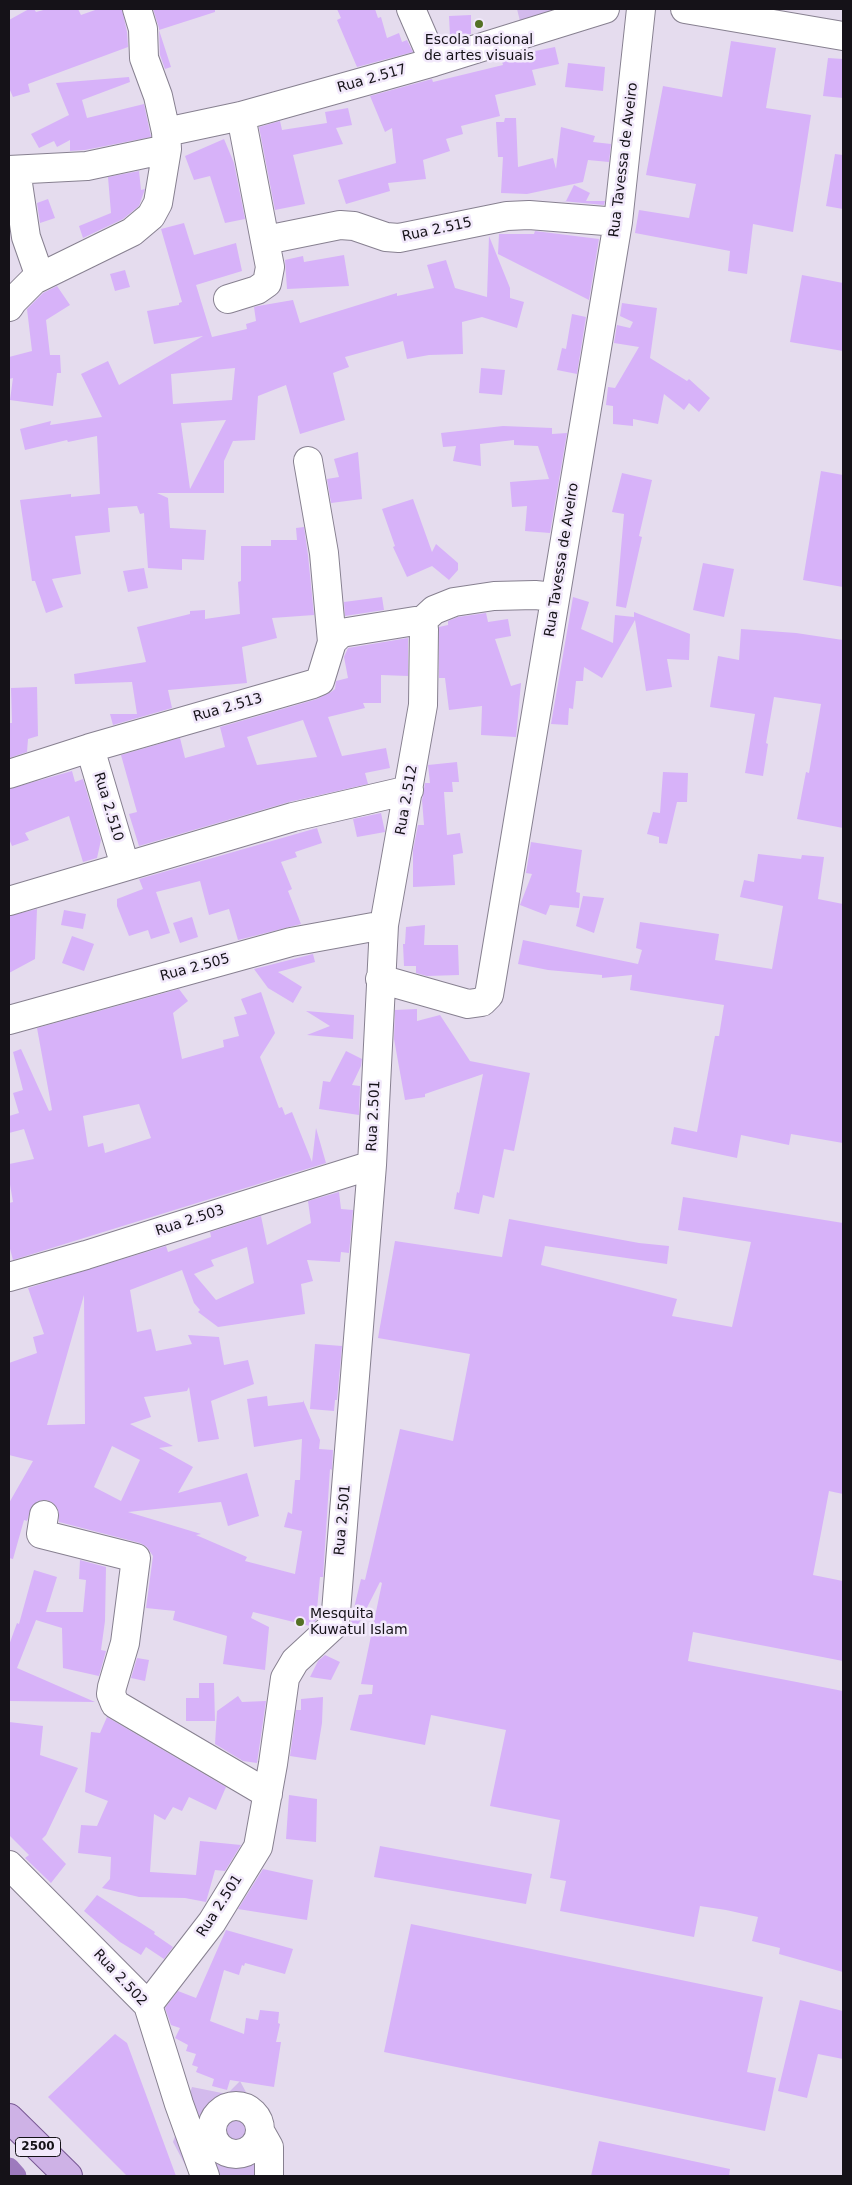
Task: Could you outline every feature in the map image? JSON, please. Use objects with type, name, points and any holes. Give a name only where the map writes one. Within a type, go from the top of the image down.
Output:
[{"type":"main road","name":"2500","points":[[9,2118],[68,2176]]},
{"type":"street","points":[[9,307],[34,280],[132,232],[151,216],[158,203],[167,140],[158,96],[144,58],[143,29],[137,9]]},
{"type":"street","points":[[411,9],[434,62]]},
{"type":"street","name":"Rua 2.517","points":[[12,170],[87,166],[240,116],[434,62],[605,9]]},
{"type":"street","name":"Rua Tavessa de Aveiro","points":[[380,979],[468,1004],[482,1002],[489,995],[618,222],[641,9]]},
{"type":"street","points":[[685,9],[843,36]]},
{"type":"street","points":[[228,299],[257,290],[268,283],[270,267],[240,116]]},
{"type":"street","points":[[12,170],[26,237],[40,277]]},
{"type":"street","name":"Rua 2.515","points":[[266,240],[340,225],[354,226],[386,237],[399,238],[507,216],[528,215],[618,222]]},
{"type":"street","points":[[308,461],[324,553],[332,642]]},
{"type":"street","points":[[332,642],[341,633],[415,621],[421,622],[434,610],[454,602],[494,596],[534,595],[556,597]]},
{"type":"street","name":"Rua 2.512","points":[[380,979],[384,925],[423,705],[424,629],[421,622]]},
{"type":"street","name":"Rua 2.513","points":[[9,774],[90,748],[313,684],[320,681],[332,642]]},
{"type":"street","name":"Rua 2.510","points":[[90,748],[125,866]]},
{"type":"street","points":[[9,901],[294,817],[409,790]]},
{"type":"street","name":"Rua 2.505","points":[[9,1020],[291,942],[384,925]]},
{"type":"street","name":"Rua 2.501","points":[[148,2005],[212,1922],[258,1847],[268,1794],[285,1678],[295,1661],[335,1624],[372,1165],[380,979]]},
{"type":"street","name":"Rua 2.503","points":[[9,1276],[86,1255],[372,1165]]},
{"type":"street","points":[[44,1515],[41,1534],[136,1558],[125,1644],[112,1687],[111,1694],[115,1704],[268,1794]]},
{"type":"street","name":"Rua 2.502","points":[[9,1865],[148,2005],[179,2104],[202,2168]]},
{"type":"street","points":[[179,2104],[215,2124],[222,2149],[238,2154],[252,2146],[260,2131]]},
{"type":"street","points":[[202,2168],[215,2124],[225,2108],[242,2106],[255,2116],[260,2131],[269,2146],[269,2176]]},
{"type":"shaded area","points":[[517,9],[558,9],[520,21]]},
{"type":"shaded area","points":[[240,2081],[262,2122],[256,2176],[191,2176],[173,2142],[192,2087],[227,2094]]},
{"type":"building","points":[[29,9],[34,9],[36,12],[47,9],[78,9],[81,15],[98,9],[122,9],[128,47],[28,84],[30,92],[13,97],[9,88],[9,20]]},
{"type":"building","points":[[153,9],[215,9],[215,12],[159,30]]},
{"type":"building","points":[[337,9],[375,9],[378,18],[381,17],[387,38],[399,33],[402,42],[407,40],[413,52],[357,67],[337,20],[341,18]]},
{"type":"building","points":[[471,15],[471,34],[450,36],[449,16]]},
{"type":"building","points":[[159,30],[171,67],[165,69],[160,55]]},
{"type":"building","points":[[731,41],[776,48],[766,108],[811,115],[793,232],[753,224],[747,274],[728,271],[730,251],[635,233],[639,210],[689,218],[696,184],[646,175],[663,86],[722,97]]},
{"type":"building","points":[[555,47],[559,64],[532,70],[536,85],[495,95],[500,116],[461,126],[463,134],[446,139],[450,151],[423,160],[426,179],[388,183],[390,191],[346,204],[338,180],[396,163],[392,128],[385,132],[370,96],[432,79],[433,82],[503,65],[501,58]]},
{"type":"building","points":[[828,58],[843,59],[843,98],[823,96]]},
{"type":"building","points":[[568,63],[605,67],[603,91],[565,87]]},
{"type":"building","points":[[129,77],[130,82],[82,100],[87,118],[144,104],[151,137],[85,150],[70,151],[70,140],[57,147],[54,141],[39,148],[31,134],[69,115],[56,83]]},
{"type":"building","points":[[348,108],[352,125],[336,128],[343,144],[293,155],[305,204],[275,210],[259,127],[280,121],[282,130],[327,123],[325,112]]},
{"type":"building","points":[[505,118],[516,118],[518,167],[553,158],[556,169],[561,127],[595,136],[593,142],[611,144],[609,162],[588,160],[583,182],[527,194],[501,193],[503,157],[498,157],[496,122],[504,122]]},
{"type":"building","points":[[224,139],[234,163],[245,219],[225,223],[210,176],[194,180],[185,156]]},
{"type":"building","points":[[835,154],[843,155],[843,209],[826,206]]},
{"type":"building","points":[[139,171],[141,190],[145,189],[139,206],[123,219],[83,238],[79,226],[111,213],[108,177]]},
{"type":"building","points":[[574,185],[590,193],[586,201],[605,201],[604,205],[562,201],[566,201]]},
{"type":"building","points":[[48,199],[55,218],[40,223],[37,203]]},
{"type":"building","points":[[184,223],[194,255],[236,243],[242,271],[196,285],[212,337],[247,329],[246,324],[256,321],[254,307],[258,306],[293,300],[300,323],[397,293],[397,296],[434,288],[427,265],[446,260],[455,288],[487,297],[489,236],[510,288],[510,298],[524,302],[517,328],[482,317],[462,322],[463,354],[429,355],[407,359],[403,341],[345,357],[349,367],[333,373],[345,420],[300,434],[286,385],[258,396],[255,440],[233,441],[224,461],[224,493],[157,493],[168,498],[170,528],[206,530],[204,560],[182,559],[182,570],[148,568],[144,513],[140,514],[137,506],[108,508],[110,532],[75,536],[81,574],[52,579],[63,607],[46,613],[35,581],[32,581],[20,500],[71,494],[71,497],[100,494],[97,436],[68,442],[67,440],[25,450],[20,429],[51,421],[50,425],[102,417],[81,374],[108,361],[119,385],[203,336],[154,344],[147,311],[179,305],[182,302],[161,229]],"holes":[[[235,368],[232,400],[173,404],[171,374]],[[226,420],[190,489],[181,423]]]},
{"type":"building","points":[[535,231],[599,239],[589,300],[498,254],[499,234],[534,234]]},
{"type":"building","points":[[344,255],[349,286],[287,289],[285,260],[303,256],[304,262]]},
{"type":"building","points":[[125,270],[130,287],[115,291],[110,274]]},
{"type":"building","points":[[802,275],[843,283],[843,351],[790,342]]},
{"type":"building","points":[[57,286],[70,305],[46,320],[50,355],[60,355],[61,373],[57,373],[53,406],[10,400],[13,378],[9,379],[9,357],[32,351],[27,309],[43,293]]},
{"type":"building","points":[[622,303],[657,308],[650,358],[687,381],[689,379],[710,398],[699,412],[689,403],[684,410],[664,394],[658,424],[633,419],[633,426],[613,424],[613,406],[606,405],[608,387],[615,388],[639,347],[614,343],[617,325],[630,328],[633,322],[620,316]]},
{"type":"building","points":[[572,314],[586,317],[577,374],[557,370],[562,348],[566,349]]},
{"type":"building","points":[[481,368],[505,370],[502,395],[479,393]]},
{"type":"building","points":[[503,426],[552,428],[552,434],[567,433],[550,533],[525,531],[527,506],[512,507],[510,482],[549,479],[538,446],[514,445],[514,440],[480,444],[481,466],[453,461],[456,446],[443,447],[441,433]]},
{"type":"building","points":[[358,452],[362,499],[331,503],[327,479],[339,477],[334,459]]},
{"type":"building","points":[[821,471],[843,475],[843,587],[803,580]]},
{"type":"building","points":[[622,473],[652,480],[639,536],[642,537],[626,608],[616,606],[624,514],[612,512]]},
{"type":"building","points":[[413,499],[432,552],[436,544],[458,563],[458,570],[449,580],[432,566],[407,577],[393,547],[395,546],[382,509]]},
{"type":"building","points":[[304,527],[314,615],[272,618],[277,638],[242,647],[247,683],[168,690],[172,708],[113,725],[110,714],[137,714],[132,682],[75,684],[74,674],[146,662],[137,627],[190,614],[190,611],[205,610],[205,619],[240,614],[238,582],[241,581],[241,546],[271,546],[271,540],[297,540],[296,528]]},
{"type":"building","points":[[703,563],[734,569],[724,617],[693,610]]},
{"type":"building","points":[[144,568],[148,588],[128,592],[123,571]]},
{"type":"building","points":[[382,597],[384,610],[345,616],[344,602]]},
{"type":"building","points":[[573,597],[589,602],[581,629],[613,643],[615,615],[634,617],[634,612],[690,634],[689,660],[667,659],[672,687],[646,691],[635,620],[602,678],[584,667],[583,681],[576,681],[573,709],[569,708],[568,725],[551,724]]},
{"type":"building","points":[[486,613],[488,622],[508,619],[511,636],[495,639],[511,686],[521,683],[516,737],[481,735],[482,706],[449,710],[445,678],[439,678],[439,627],[448,625],[448,621],[458,617]]},
{"type":"building","points":[[741,629],[796,633],[843,640],[843,828],[797,819],[806,772],[809,773],[821,704],[774,697],[766,743],[768,744],[763,776],[745,773],[755,714],[710,707],[718,656],[739,660]]},
{"type":"building","points":[[408,638],[408,676],[381,675],[381,703],[363,703],[365,708],[328,717],[342,756],[386,748],[390,768],[365,773],[368,784],[289,802],[139,846],[129,814],[137,812],[121,755],[180,738],[185,758],[225,747],[220,727],[317,699],[335,689],[336,681],[348,678],[344,657],[348,648]],"holes":[[[303,720],[317,757],[257,765],[247,737]]]},
{"type":"building","points":[[37,687],[38,736],[28,739],[27,752],[9,758],[9,723],[12,723],[11,688]]},
{"type":"building","points":[[457,762],[459,782],[452,782],[453,792],[444,792],[447,835],[460,833],[463,853],[453,855],[455,885],[413,887],[413,850],[418,825],[424,825],[422,800],[425,783],[430,783],[428,765]]},
{"type":"building","points":[[72,771],[75,782],[83,779],[101,840],[97,858],[83,862],[69,816],[25,833],[29,840],[12,846],[9,839],[9,789]]},
{"type":"building","points":[[663,772],[688,773],[687,802],[677,802],[667,844],[659,843],[659,837],[647,834],[653,812],[660,813]]},
{"type":"building","points":[[381,813],[385,832],[357,837],[353,819]]},
{"type":"building","points":[[317,828],[322,843],[295,852],[297,857],[281,862],[292,889],[288,891],[301,924],[238,940],[229,909],[209,915],[200,881],[156,892],[170,933],[151,939],[148,930],[129,936],[117,906],[117,899],[143,889],[139,879]]},
{"type":"building","points":[[531,842],[582,850],[576,892],[580,893],[579,908],[550,905],[546,915],[520,905],[532,874],[526,873]]},
{"type":"building","points":[[758,854],[801,859],[802,855],[824,857],[818,899],[843,904],[843,1143],[791,1134],[789,1145],[741,1135],[737,1158],[671,1144],[674,1127],[697,1132],[715,1036],[719,1036],[724,1005],[630,990],[632,975],[602,978],[602,975],[548,970],[518,964],[523,940],[638,964],[642,950],[636,948],[640,922],[719,934],[715,960],[772,969],[783,906],[740,897],[744,880],[754,882]]},
{"type":"building","points":[[583,896],[604,898],[594,933],[576,926]]},
{"type":"building","points":[[37,909],[35,959],[9,973],[9,916]]},
{"type":"building","points":[[64,910],[86,914],[83,929],[61,925]]},
{"type":"building","points":[[192,917],[198,937],[180,943],[173,923]]},
{"type":"building","points":[[425,925],[424,945],[458,945],[459,975],[427,976],[416,973],[416,966],[404,966],[403,944],[405,944],[406,927]]},
{"type":"building","points":[[72,936],[94,944],[84,971],[62,963]]},
{"type":"building","points":[[313,954],[315,962],[278,972],[302,987],[293,1003],[268,988],[254,969]]},
{"type":"building","points":[[179,989],[188,1001],[173,1013],[182,1059],[224,1047],[223,1040],[239,1036],[234,1017],[247,1014],[241,999],[261,992],[275,1033],[260,1057],[279,1108],[282,1107],[285,1115],[292,1112],[312,1162],[316,1128],[326,1163],[13,1260],[9,1245],[9,1203],[13,1202],[9,1179],[9,1164],[34,1159],[24,1129],[9,1133],[9,1116],[19,1113],[13,1093],[23,1090],[13,1052],[21,1049],[49,1111],[52,1110],[37,1028]],"holes":[[[139,1104],[151,1138],[105,1153],[103,1143],[88,1147],[83,1116]]]},
{"type":"building","points":[[417,1009],[417,1021],[440,1015],[470,1061],[530,1073],[514,1151],[504,1149],[494,1198],[483,1195],[479,1214],[454,1209],[457,1192],[459,1193],[483,1074],[425,1094],[425,1097],[405,1100],[394,1039],[395,1010]]},
{"type":"building","points":[[306,1011],[354,1015],[353,1039],[307,1035],[330,1026]]},
{"type":"building","points":[[346,1051],[362,1059],[361,1066],[352,1085],[360,1086],[359,1115],[319,1109],[323,1081],[330,1082]]},
{"type":"building","points":[[339,1192],[341,1209],[353,1210],[349,1253],[341,1252],[340,1262],[307,1260],[313,1281],[301,1284],[305,1314],[218,1327],[198,1312],[200,1310],[194,1303],[182,1270],[130,1290],[137,1332],[151,1329],[156,1351],[192,1344],[188,1335],[219,1337],[224,1365],[248,1360],[254,1384],[211,1401],[219,1439],[198,1442],[189,1387],[187,1391],[144,1397],[151,1417],[130,1424],[173,1446],[159,1448],[193,1467],[178,1493],[247,1473],[259,1516],[228,1526],[221,1502],[128,1512],[201,1534],[196,1535],[247,1557],[245,1561],[295,1574],[302,1531],[284,1527],[288,1512],[292,1514],[295,1480],[300,1480],[302,1439],[254,1447],[247,1399],[267,1396],[268,1406],[303,1402],[303,1400],[320,1440],[319,1449],[333,1450],[323,1577],[320,1577],[316,1620],[310,1626],[253,1612],[251,1618],[269,1627],[265,1670],[223,1664],[227,1636],[173,1620],[175,1611],[146,1608],[153,1556],[147,1547],[140,1543],[59,1522],[58,1509],[47,1500],[38,1501],[32,1506],[27,1521],[24,1520],[13,1559],[9,1558],[9,1503],[33,1461],[9,1455],[9,1363],[37,1353],[33,1337],[44,1334],[28,1288],[166,1246],[168,1252],[211,1237],[210,1232],[261,1216],[267,1245],[311,1223],[308,1201]],"holes":[[[247,1247],[254,1283],[216,1300],[194,1274],[214,1266],[211,1260]],[[84,1295],[85,1424],[47,1425]],[[112,1446],[140,1460],[121,1501],[94,1487]]]},
{"type":"building","points":[[683,1197],[843,1223],[843,1494],[829,1491],[813,1575],[843,1581],[843,1661],[693,1632],[688,1661],[843,1691],[843,1972],[779,1954],[780,1948],[752,1941],[758,1917],[726,1910],[700,1906],[694,1937],[560,1911],[566,1881],[550,1878],[560,1820],[490,1806],[506,1730],[431,1715],[425,1745],[350,1730],[359,1695],[372,1694],[373,1685],[361,1684],[382,1583],[380,1582],[355,1631],[349,1629],[361,1579],[365,1580],[400,1429],[453,1441],[470,1354],[378,1338],[395,1241],[502,1257],[509,1219],[639,1243],[669,1246],[667,1264],[545,1246],[541,1265],[677,1299],[672,1316],[732,1327],[751,1242],[678,1230]]},
{"type":"building","points":[[315,1344],[342,1346],[337,1400],[335,1400],[334,1411],[310,1409]]},
{"type":"building","points":[[80,1560],[106,1567],[105,1621],[101,1650],[106,1651],[99,1676],[63,1668],[62,1628],[36,1620],[17,1668],[95,1702],[9,1701],[9,1645],[17,1623],[19,1624],[34,1570],[57,1577],[46,1612],[83,1612],[86,1580],[79,1579]]},
{"type":"building","points":[[325,1655],[340,1662],[331,1680],[310,1677],[318,1661]]},
{"type":"building","points":[[137,1658],[149,1660],[145,1681],[131,1678]]},
{"type":"building","points":[[199,1683],[214,1683],[215,1721],[186,1721],[186,1698],[199,1698]]},
{"type":"building","points":[[238,1696],[242,1702],[266,1701],[257,1763],[243,1761],[215,1744],[217,1711]]},
{"type":"building","points":[[323,1697],[322,1723],[316,1760],[290,1756],[296,1710],[301,1710],[301,1699]]},
{"type":"building","points":[[107,1717],[226,1787],[216,1810],[189,1797],[182,1811],[173,1807],[165,1820],[154,1814],[150,1872],[196,1875],[200,1841],[241,1845],[225,1871],[215,1870],[206,1902],[185,1898],[139,1897],[102,1888],[110,1879],[111,1857],[78,1853],[81,1825],[97,1826],[108,1801],[85,1792],[91,1732],[100,1733]]},
{"type":"building","points":[[9,1722],[43,1726],[40,1755],[78,1768],[46,1835],[42,1839],[66,1864],[51,1883],[25,1858],[29,1855],[9,1835]]},
{"type":"building","points":[[289,1795],[317,1799],[316,1842],[286,1839]]},
{"type":"building","points":[[380,1846],[532,1874],[526,1904],[374,1877]]},
{"type":"building","points":[[263,1869],[313,1880],[307,1920],[238,1909]]},
{"type":"building","points":[[97,1895],[155,1932],[154,1934],[173,1947],[164,1959],[146,1947],[141,1955],[120,1942],[84,1911]]},
{"type":"building","points":[[411,1924],[763,1997],[747,2072],[776,2078],[765,2131],[384,2052]]},
{"type":"building","points":[[226,1930],[293,1949],[285,1974],[245,1963],[244,1966],[242,1965],[239,1975],[224,1970],[210,2021],[244,2034],[246,2018],[258,2020],[260,2010],[279,2012],[278,2023],[280,2024],[276,2042],[281,2042],[274,2087],[230,2080],[227,2090],[212,2086],[214,2079],[196,2072],[198,2067],[192,2065],[196,2054],[186,2051],[188,2045],[175,2038],[180,2028],[171,2025],[165,2008],[178,1991],[196,1998]]},
{"type":"building","points":[[800,2000],[843,2011],[843,2059],[818,2054],[807,2098],[778,2091]]},
{"type":"building","points":[[115,2034],[127,2043],[176,2176],[127,2176],[48,2097]]},
{"type":"building","points":[[599,2141],[730,2169],[729,2176],[591,2176]]},
{"type":"waterway","points":[[9,2168],[16,2176]]},
{"type":"place","name":"Escola nacional de artes visuais","points":[[479,24]]},
{"type":"place","name":"Mesquita Kuwatul Islam","points":[[300,1622]]}]
